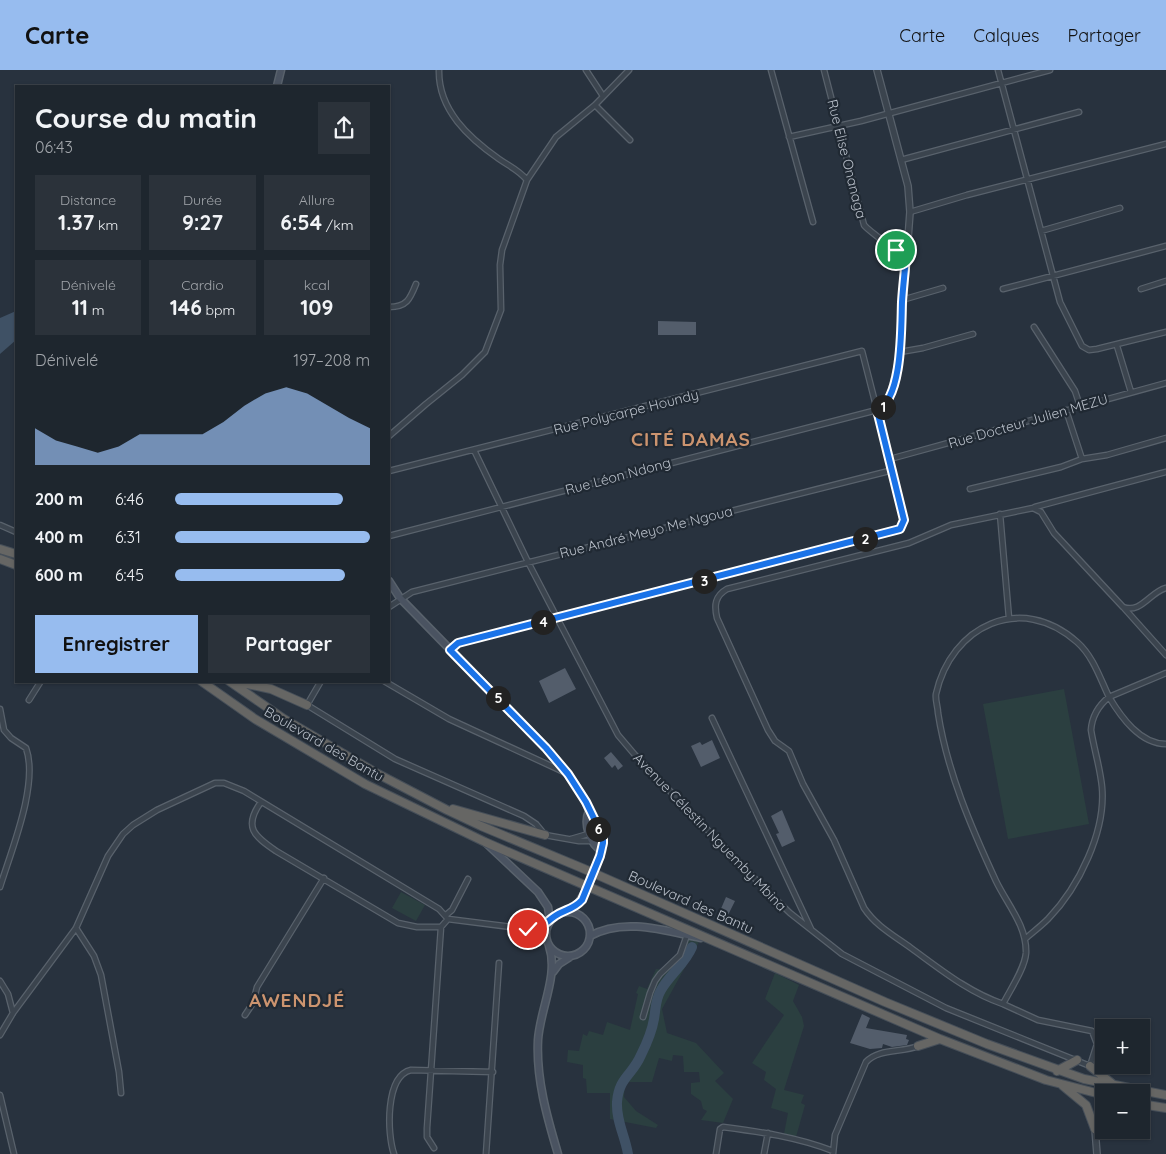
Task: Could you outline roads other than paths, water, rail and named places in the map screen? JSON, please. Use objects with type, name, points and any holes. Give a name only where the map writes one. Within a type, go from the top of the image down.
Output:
[{"type":"highway","points":[[0,549],[15,554]]},
{"type":"highway","points":[[0,559],[15,565]]},
{"type":"highway","name":"Boulevard des Bantu","points":[[203,683],[255,719],[365,784],[485,842],[940,1039],[1060,1084],[1095,1093]]},
{"type":"highway","name":"Boulevard des Bantu","points":[[232,683],[284,719],[386,778],[447,810],[885,1002],[1057,1071],[1105,1084]]},
{"type":"highway","points":[[242,683],[270,689],[307,705]]},
{"type":"highway","points":[[447,810],[454,809],[545,835]]},
{"type":"highway","points":[[918,1046],[922,1038],[919,1030]]},
{"type":"highway","points":[[918,1046],[940,1039]]},
{"type":"highway","points":[[1057,1071],[1077,1060]]},
{"type":"highway","points":[[1090,1066],[1112,1084]]},
{"type":"highway","points":[[1060,1084],[1086,1104],[1095,1129]]},
{"type":"highway","name":"Boulevard des Bantu","points":[[1150,1092],[1166,1095]]},
{"type":"highway","points":[[1150,1105],[1166,1108]]},
{"type":"main road","points":[[277,85],[281,70]]},
{"type":"main road","points":[[390,583],[400,598],[546,748],[568,774],[603,838],[601,854],[582,900],[582,912],[590,936],[589,942],[582,952],[559,964],[552,973]]},
{"type":"main road","points":[[589,810],[587,816],[591,841],[601,854]]},
{"type":"main road","points":[[485,842],[538,892],[548,908],[548,943],[553,962],[540,1019],[538,1072],[558,1154]]},
{"type":"main road","points":[[528,929],[542,927],[556,915],[575,907],[582,900]]},
{"type":"main road","points":[[566,912],[577,914],[586,920]]},
{"type":"main road","points":[[590,936],[599,931],[621,926],[687,935],[717,942]]},
{"type":"main road","points":[[528,929],[541,935],[558,954],[571,957]]},
{"type":"street","points":[[439,70],[440,88],[452,117],[491,153],[522,174],[527,180]]},
{"type":"street","points":[[586,70],[603,96]]},
{"type":"street","points":[[390,435],[467,371],[485,352],[500,310],[502,250],[527,180],[556,138],[595,105],[630,70]]},
{"type":"street","points":[[771,70],[813,222]]},
{"type":"street","name":"Rue Elise Onanaga","points":[[824,70],[864,225],[901,255],[906,256]]},
{"type":"street","points":[[450,650],[458,643],[900,529],[904,520],[877,410],[882,408],[890,397],[900,352],[910,196],[877,70]]},
{"type":"street","points":[[998,70],[1016,130],[1060,302],[1082,346],[1089,350],[1117,346],[1166,332]]},
{"type":"street","points":[[789,137],[839,126],[1050,70]]},
{"type":"street","points":[[595,105],[630,140]]},
{"type":"street","points":[[901,160],[1079,112]]},
{"type":"street","points":[[910,212],[967,195],[1166,144]]},
{"type":"street","points":[[1041,231],[1120,208]]},
{"type":"street","points":[[1002,289],[1166,246]]},
{"type":"street","points":[[1140,289],[1166,281]]},
{"type":"street","points":[[390,307],[403,305],[408,302],[416,284]]},
{"type":"street","points":[[902,300],[943,288]]},
{"type":"street","points":[[1034,327],[1075,392],[1080,406]]},
{"type":"street","points":[[900,352],[923,348],[973,334]]},
{"type":"street","points":[[1117,346],[1131,392]]},
{"type":"street","name":"Rue Polycarpe Houndy","points":[[390,471],[862,351],[877,410]]},
{"type":"street","name":"Rue Docteur Julien MEZU","points":[[890,460],[1166,383]]},
{"type":"street","name":"Rue Léon Ndong","points":[[390,536],[877,410]]},
{"type":"street","points":[[1066,410],[1082,459]]},
{"type":"street","points":[[970,489],[1061,467],[1082,459],[1108,455],[1166,438]]},
{"type":"street","name":"Avenue Célestin Nguemby Mbina","points":[[474,450],[528,562],[623,741],[740,864],[812,932],[858,964],[946,1008],[1090,1066]]},
{"type":"street","name":"Rue André Meyo Me Ngoua","points":[[390,606],[412,592],[893,470]]},
{"type":"street","points":[[1090,1066],[1097,1044],[1092,1031],[1038,1020],[972,991],[945,974],[870,918],[834,840],[803,784],[789,751],[775,741],[768,730],[718,618],[715,608],[716,599],[720,592],[727,589],[909,543],[951,525],[1033,508],[1166,472]]},
{"type":"street","points":[[1033,508],[1040,512],[1054,533],[1166,655]]},
{"type":"street","points":[[1000,514],[1009,618]]},
{"type":"street","points":[[0,525],[15,532]]},
{"type":"street","points":[[1123,606],[1135,608],[1158,591],[1166,588]]},
{"type":"street","points":[[1003,1004],[1025,962],[1026,940],[996,882],[969,818],[946,753],[936,696],[947,664],[955,650],[979,628],[1009,618],[1039,621],[1058,629],[1076,642],[1095,667],[1118,712],[1137,732],[1151,740],[1166,744]]},
{"type":"street","points":[[1026,940],[1058,907],[1091,851],[1101,818],[1102,788],[1091,730],[1092,720],[1098,708],[1109,697],[1166,672]]},
{"type":"street","points":[[29,700],[40,683]]},
{"type":"street","points":[[320,683],[307,705],[395,759],[524,816],[536,824],[545,835],[591,841],[603,838]]},
{"type":"street","points":[[387,683],[449,719],[568,774]]},
{"type":"street","points":[[0,709],[4,730],[11,738],[26,748],[30,762],[26,799],[14,846],[0,887]]},
{"type":"street","points":[[712,718],[812,932]]},
{"type":"street","points":[[1,1033],[13,1013],[76,928],[108,856],[123,834],[133,825],[157,810],[215,783],[232,785],[433,905],[447,917],[528,929]]},
{"type":"street","points":[[261,802],[252,820],[253,832],[258,838],[398,922],[417,927],[441,927]]},
{"type":"street","points":[[522,828],[524,816]]},
{"type":"street","points":[[571,839],[597,832],[603,838]]},
{"type":"street","points":[[245,1015],[253,1003],[262,979],[324,878]]},
{"type":"street","points":[[434,1148],[427,1137],[441,927],[468,879]]},
{"type":"street","points":[[790,913],[796,911],[800,903]]},
{"type":"street","points":[[76,928],[94,956],[101,975],[120,1072],[121,1093]]},
{"type":"street","points":[[643,1016],[655,982],[660,974],[680,955],[687,935]]},
{"type":"street","points":[[486,1154],[499,963]]},
{"type":"street","points":[[0,981],[8,994],[13,1013]]},
{"type":"street","points":[[716,1154],[722,1128],[768,1133],[806,1141],[833,1152],[835,1135],[866,1062],[877,1054],[904,1051],[918,1046]]},
{"type":"street","points":[[394,1154],[390,1138],[390,1114],[396,1082],[400,1075],[406,1071],[493,1072]]},
{"type":"street","points":[[0,1094],[14,1154]]},
{"type":"street","points":[[764,1154],[768,1133]]},
{"type":"street","points":[[1096,1139],[1097,1154]]},
{"type":"water","points":[[15,311],[15,341],[0,354],[0,318]]},
{"type":"waterway","points":[[628,1154],[617,1109],[620,1087],[637,1062],[647,1042],[659,994],[692,947]]},
{"type":"district","name":"CITÉ DAMAS","points":[[691,439]]},
{"type":"district","name":"AWENDJÉ","points":[[297,1000]]}]
